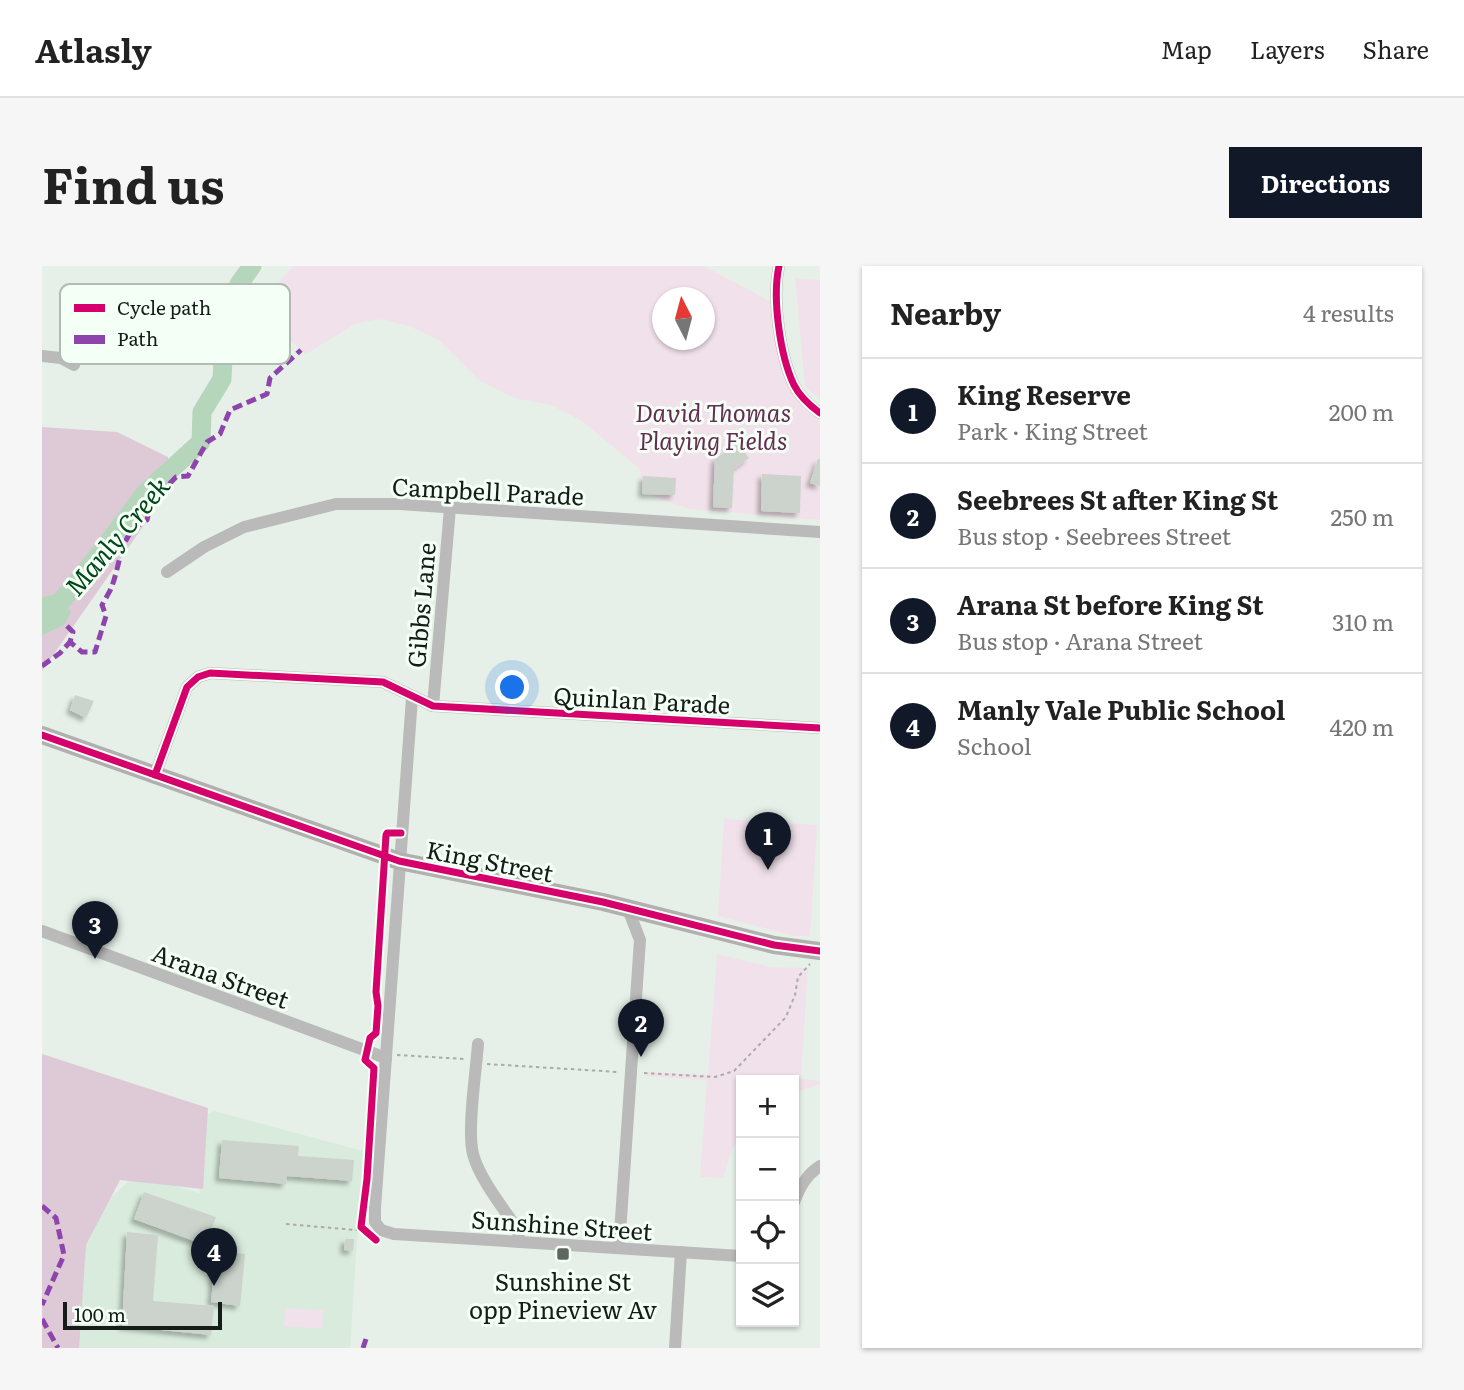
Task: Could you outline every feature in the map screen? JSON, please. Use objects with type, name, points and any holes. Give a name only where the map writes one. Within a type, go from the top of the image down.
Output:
[{"type":"street","points":[[779,270],[778,310],[789,372],[802,398],[820,413]]},
{"type":"street","points":[[42,356],[60,358]]},
{"type":"street","name":"Campbell Parade","points":[[167,572],[204,547],[244,527],[336,504],[399,504],[820,532]]},
{"type":"street","name":"Gibbs Lane","points":[[432,706],[450,508]]},
{"type":"street","name":"Quinlan Parade","points":[[155,775],[187,687],[204,674],[383,682],[432,706],[820,728]]},
{"type":"street","points":[[379,1235],[374,1214],[412,698]]},
{"type":"street","name":"King Street","points":[[42,735],[399,861],[659,916],[817,956]]},
{"type":"street","points":[[619,1248],[640,940],[628,909]]},
{"type":"street","points":[[640,940],[659,916]]},
{"type":"street","name":"Arana Street","points":[[42,931],[386,1056]]},
{"type":"street","points":[[478,1044],[473,1153],[479,1168],[518,1230],[519,1242]]},
{"type":"street","points":[[794,1201],[802,1184],[820,1167]]},
{"type":"street","name":"Sunshine Street","points":[[379,1235],[736,1256]]},
{"type":"street","points":[[675,1348],[681,1252]]},
{"type":"path","points":[[386,1056],[715,1077],[734,1071],[786,1017],[795,995],[798,977],[817,956]]},
{"type":"path","points":[[361,1227],[363,1215]]},
{"type":"path","points":[[286,1224],[356,1230],[361,1227]]},
{"type":"path","points":[[361,1227],[379,1235]]},
{"type":"shaded area","points":[[42,427],[117,432],[168,457],[172,485],[42,671]]},
{"type":"shaded area","points":[[56,594],[71,612],[64,625],[42,635],[42,597]]},
{"type":"shaded area","points":[[42,1054],[208,1108],[203,1189],[120,1180],[86,1245],[79,1348],[42,1348]]},
{"type":"shaded area","points":[[214,1111],[363,1151],[350,1348],[71,1348],[78,1229],[135,1175],[200,1193],[194,1123]]},
{"type":"green space","name":"David Thomas Playing Fields","points":[[293,266],[704,266],[775,304],[778,354],[786,382],[805,408],[820,420],[820,520],[690,509],[643,493],[640,469],[582,421],[551,405],[514,398],[480,381],[439,340],[409,326],[379,319],[355,324],[306,354],[290,340],[290,284],[277,284]]},
{"type":"green space","points":[[795,278],[820,280],[820,398],[805,387]]},
{"type":"green space","points":[[724,819],[817,825],[810,936],[795,936],[718,916]]},
{"type":"green space","points":[[717,954],[770,967],[808,968],[801,1079],[820,1081],[820,1084],[799,1091],[799,1075],[736,1075],[736,1143],[723,1178],[700,1177],[707,1080],[647,1076],[648,1072],[708,1075]]},
{"type":"green space","points":[[285,1308],[324,1310],[322,1329],[284,1326]]},
{"type":"building","points":[[738,443],[749,458],[734,469],[732,508],[713,507],[715,459]]},
{"type":"building","points":[[820,459],[820,486],[810,483]]},
{"type":"building","points":[[762,474],[801,476],[800,513],[761,511]]},
{"type":"building","points":[[643,476],[676,478],[675,495],[642,494]]},
{"type":"building","points":[[75,695],[94,701],[86,718],[70,710]]},
{"type":"building","points":[[222,1140],[299,1146],[298,1156],[354,1160],[352,1181],[287,1176],[286,1184],[219,1178]]},
{"type":"building","points":[[144,1192],[216,1217],[205,1245],[134,1219]]},
{"type":"building","points":[[127,1232],[158,1235],[153,1301],[214,1306],[211,1335],[122,1326]]},
{"type":"building","points":[[345,1239],[354,1239],[353,1251],[344,1250]]},
{"type":"building","points":[[216,1251],[245,1254],[240,1306],[211,1302]]},
{"type":"waterway","name":"Manly Creek","points":[[239,284],[252,266]]},
{"type":"waterway","name":"Manly Creek","points":[[42,618],[50,615],[146,492],[201,442],[202,412],[222,379],[223,364]]},
{"type":"marked path","points":[[290,360],[301,350]]},
{"type":"marked path","points":[[67,626],[73,632],[70,642],[82,652],[95,652],[106,616],[102,605],[111,588],[126,539],[138,525],[147,520],[151,503],[176,477],[188,476],[207,442],[220,434],[230,410],[267,394],[270,378],[286,364]]},
{"type":"marked path","points":[[42,666],[70,642]]},
{"type":"marked path","points":[[42,1206],[56,1218],[64,1255],[42,1305]]},
{"type":"marked path","points":[[42,1319],[58,1348]]},
{"type":"marked path","points":[[363,1348],[366,1339]]},
{"type":"cycle path","points":[[779,266],[777,310],[785,359],[796,389],[820,413]]},
{"type":"cycle path","points":[[155,775],[187,687],[198,677],[210,673],[383,682],[433,706],[820,728]]},
{"type":"cycle path","points":[[42,735],[399,861],[603,902],[774,945],[820,951]]},
{"type":"cycle path","points":[[376,1240],[361,1227],[374,1068],[365,1060],[370,1038],[376,1033],[386,835],[401,833]]},
{"type":"place","name":"King Reserve","points":[[768,870]]},
{"type":"place","name":"Arana St before King St","points":[[95,959]]},
{"type":"place","name":"Seebrees St after King St","points":[[641,1057]]},
{"type":"place","name":"Sunshine St opp Pineview Av","points":[[563,1254]]},
{"type":"place","name":"Manly Vale Public School","points":[[214,1286]]}]
